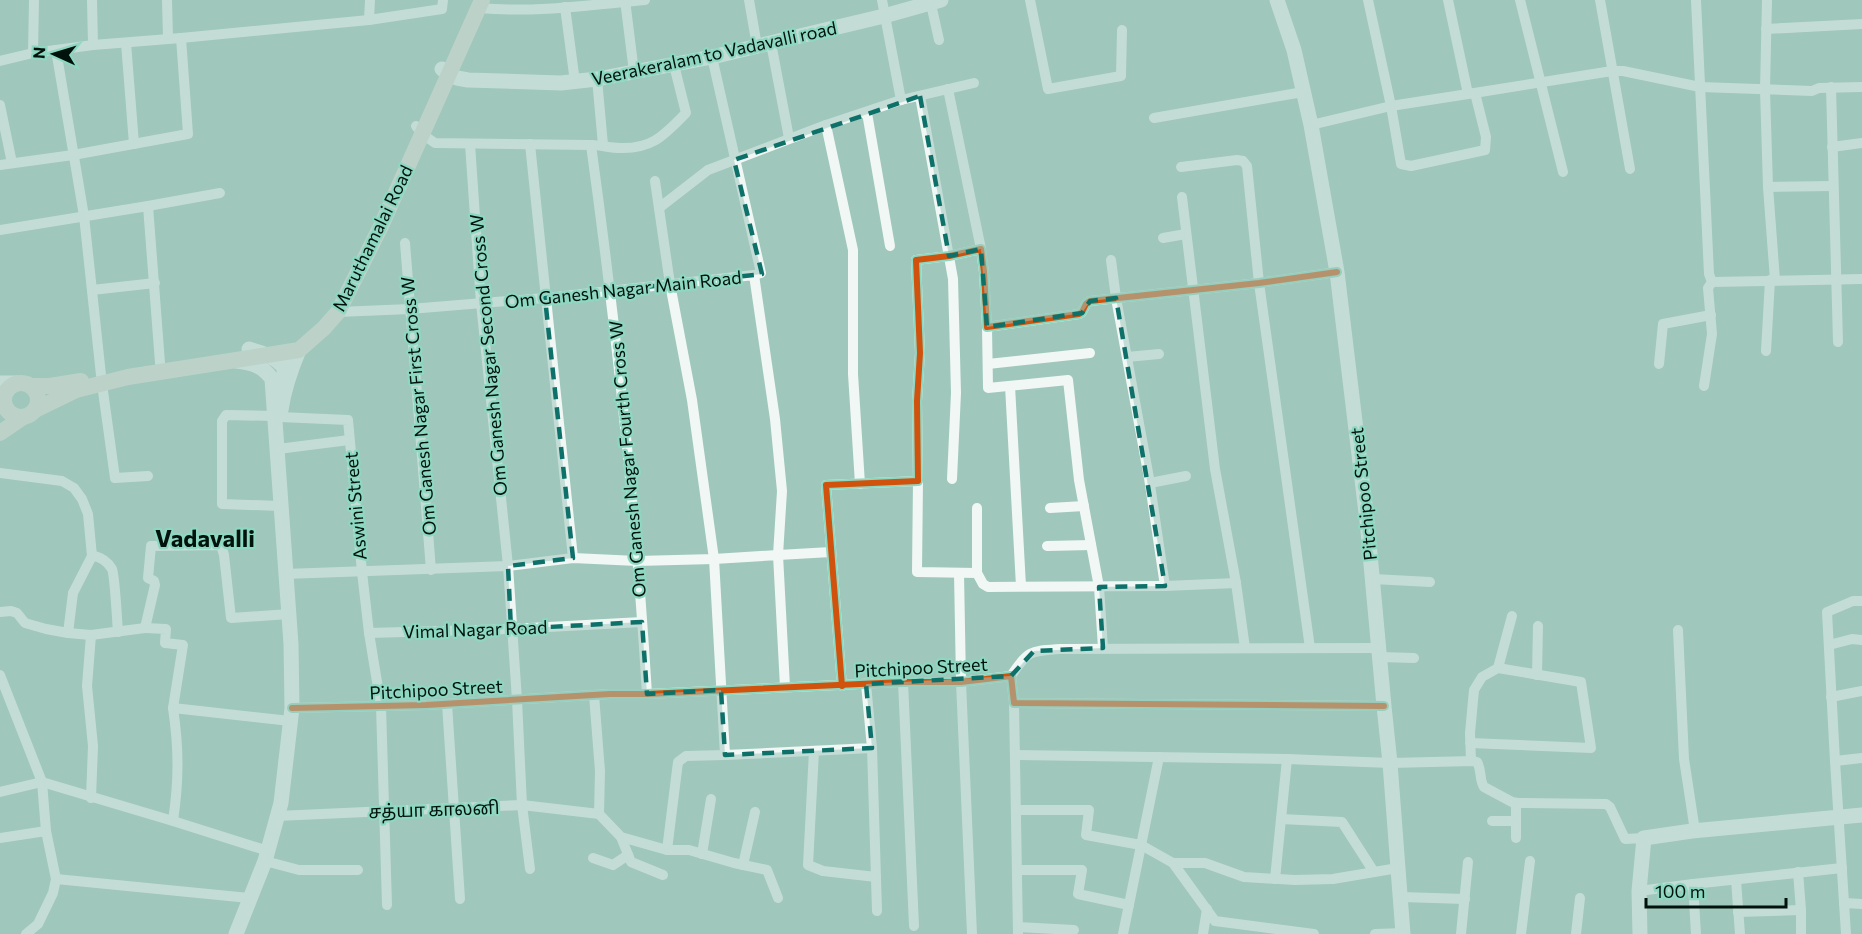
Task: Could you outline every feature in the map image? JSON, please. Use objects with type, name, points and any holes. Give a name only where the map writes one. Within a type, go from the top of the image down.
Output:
[{"type":"main road","name":"Maruthamalai Road","points":[[295,345],[298,337],[336,298],[419,130],[478,3]]},
{"type":"main road","name":"Maruthamalai Road","points":[[25,385],[50,386],[274,356],[324,328],[338,312],[381,226],[419,130]]},
{"type":"main road","name":"Maruthamalai Road","points":[[37,409],[101,380],[160,363],[249,349],[295,345]]},
{"type":"main road","points":[[0,433],[22,418],[30,416],[37,409],[39,399],[35,390],[25,385],[9,388],[2,405],[11,415],[22,418]]},
{"type":"street","points":[[33,53],[34,0]]},
{"type":"street","points":[[92,0],[93,45]]},
{"type":"street","points":[[167,0],[168,38]]},
{"type":"street","points":[[369,20],[370,0]]},
{"type":"street","points":[[0,61],[33,53],[93,45],[369,20],[442,9],[443,0]]},
{"type":"street","points":[[478,3],[502,10],[645,0]]},
{"type":"street","points":[[748,0],[764,45],[789,138]]},
{"type":"street","points":[[882,0],[901,100]]},
{"type":"street","points":[[1030,0],[1048,89],[1121,76],[1122,30]]},
{"type":"street","name":"Pitchipoo Street","points":[[1277,0],[1294,50],[1311,125],[1337,272],[1373,579],[1403,933]]},
{"type":"street","points":[[1368,0],[1401,164],[1411,166],[1485,150],[1486,137],[1448,0]]},
{"type":"street","points":[[1520,0],[1563,172]]},
{"type":"street","points":[[1600,0],[1630,169]]},
{"type":"street","points":[[1696,0],[1709,274],[1712,282]]},
{"type":"street","points":[[1766,351],[1773,280],[1768,187],[1767,0]]},
{"type":"street","points":[[625,1],[634,72]]},
{"type":"street","points":[[936,2],[939,40]]},
{"type":"street","name":"Veerakeralam to Vadavalli road","points":[[446,70],[457,78],[468,81],[561,83],[597,79],[712,57],[936,2]]},
{"type":"street","points":[[565,7],[575,82]]},
{"type":"street","points":[[1767,29],[1862,24]]},
{"type":"street","points":[[0,165],[188,134],[181,38]]},
{"type":"street","points":[[126,43],[134,144]]},
{"type":"street","points":[[56,50],[84,216],[101,380],[115,478],[148,476]]},
{"type":"street","points":[[712,57],[761,273],[754,275]]},
{"type":"street","points":[[419,130],[435,143],[603,145],[640,148],[662,138],[686,113],[674,65]]},
{"type":"street","points":[[1311,125],[1391,106],[1612,71],[1623,71],[1700,87],[1812,91],[1831,87],[1862,87]]},
{"type":"street","points":[[597,79],[603,145]]},
{"type":"street","points":[[658,208],[708,170],[789,138],[901,100],[974,83]]},
{"type":"street","points":[[1831,87],[1838,342]]},
{"type":"street","points":[[948,89],[981,249],[987,327],[988,388],[1068,380],[1080,480],[1099,587],[1103,648]]},
{"type":"street","points":[[1154,118],[1303,92]]},
{"type":"street","points":[[920,96],[953,279],[956,393],[952,479]]},
{"type":"street","points":[[0,105],[12,163]]},
{"type":"street","points":[[867,113],[890,246]]},
{"type":"street","points":[[826,125],[853,250],[853,374],[860,484]]},
{"type":"street","points":[[1833,147],[1862,143]]},
{"type":"street","name":"Om Ganesh Nagar Second Cross W","points":[[470,144],[481,303],[508,566],[511,629]]},
{"type":"street","points":[[530,144],[573,558]]},
{"type":"street","name":"Om Ganesh Nagar Fourth Cross W","points":[[591,145],[611,290],[637,561],[646,694]]},
{"type":"street","points":[[1181,167],[1237,160],[1243,161],[1247,166],[1258,283],[1310,648]]},
{"type":"street","points":[[655,181],[670,284],[692,400],[714,559],[725,755]]},
{"type":"street","points":[[1768,187],[1833,186]]},
{"type":"street","points":[[0,230],[220,193]]},
{"type":"street","points":[[1182,197],[1215,470],[1236,583],[1245,648]]},
{"type":"street","points":[[148,206],[160,363]]},
{"type":"street","points":[[1163,238],[1186,234]]},
{"type":"street","name":"Om Ganesh Nagar First Cross W","points":[[405,243],[431,570]]},
{"type":"street","points":[[977,573],[917,572],[917,400],[920,353],[916,260],[981,249]]},
{"type":"street","points":[[1111,260],[1150,483],[1165,586]]},
{"type":"street","points":[[987,327],[1079,314],[1090,301],[1337,272]]},
{"type":"street","name":"Om Ganesh Nagar Main Road","points":[[338,312],[410,309],[545,298],[754,275],[775,419],[782,491],[778,555],[785,687]]},
{"type":"street","points":[[1712,282],[1862,279]]},
{"type":"street","points":[[1704,386],[1713,334],[1708,288],[1712,282]]},
{"type":"street","points":[[92,291],[154,284]]},
{"type":"street","points":[[1659,364],[1664,324],[1711,315]]},
{"type":"street","points":[[277,417],[292,367],[295,345]]},
{"type":"street","points":[[249,349],[274,356],[284,367],[282,399]]},
{"type":"street","points":[[987,364],[1090,353]]},
{"type":"street","points":[[1127,357],[1159,354]]},
{"type":"street","points":[[236,934],[266,856],[281,803],[291,715],[291,644],[280,506],[277,417],[272,379],[274,356]]},
{"type":"street","points":[[233,360],[253,363],[266,370],[272,379]]},
{"type":"street","points":[[0,382],[25,385]]},
{"type":"street","points":[[1010,386],[1021,586]]},
{"type":"street","points":[[278,445],[349,440],[348,420],[226,415],[222,421],[222,504],[280,506]]},
{"type":"street","name":"Aswini Street","points":[[349,440],[362,572]]},
{"type":"street","points":[[0,473],[62,481],[74,488],[82,499],[88,514],[92,556],[74,593],[68,633]]},
{"type":"street","points":[[1150,483],[1186,476]]},
{"type":"street","points":[[842,686],[826,485],[918,481]]},
{"type":"street","points":[[1050,508],[1084,506]]},
{"type":"street","points":[[977,508],[977,573],[983,584],[988,587],[1165,586],[1236,583]]},
{"type":"street","points":[[145,628],[156,585],[148,578],[151,546],[221,545],[231,618],[289,614]]},
{"type":"street","points":[[1047,546],[1091,545]]},
{"type":"street","points":[[285,574],[508,566],[573,558],[637,561],[831,552]]},
{"type":"street","points":[[92,556],[102,558],[112,570],[118,632]]},
{"type":"street","points":[[362,572],[381,706],[387,905]]},
{"type":"street","points":[[959,573],[961,682],[972,934]]},
{"type":"street","points":[[1373,579],[1430,582]]},
{"type":"street","points":[[1846,934],[1827,612],[1853,601],[1862,601]]},
{"type":"street","points":[[0,612],[11,611],[17,613],[25,623],[68,633],[91,635],[145,628],[166,629],[165,643],[183,645],[173,708],[177,736],[178,782],[173,821]]},
{"type":"street","points":[[1498,668],[1512,616]]},
{"type":"street","name":"Vimal Nagar Road","points":[[369,633],[642,622]]},
{"type":"street","points":[[1537,675],[1538,626]]},
{"type":"street","name":"சத்யா காலனி","points":[[277,816],[522,805],[511,629]]},
{"type":"street","points":[[1677,630],[1684,759],[1695,831]]},
{"type":"street","points":[[91,635],[87,686],[93,746],[91,798]]},
{"type":"street","points":[[1829,645],[1852,639],[1862,640]]},
{"type":"street","points":[[1011,676],[1021,661],[1034,651],[1103,648],[1310,648],[1414,658]]},
{"type":"street","points":[[1470,743],[1592,748],[1581,682],[1498,668],[1482,677],[1474,690],[1470,743],[1471,761]]},
{"type":"street","points":[[0,675],[2,689],[42,782],[46,831],[56,879],[53,892],[38,924],[26,934]]},
{"type":"street","name":"Pitchipoo Street","points":[[173,708],[291,715],[381,706],[903,682],[961,682],[1011,676],[1014,703],[1018,931]]},
{"type":"street","points":[[903,682],[914,926]]},
{"type":"street","points":[[866,684],[872,748],[877,911]]},
{"type":"street","points":[[1832,697],[1862,691]]},
{"type":"street","points":[[594,695],[600,771],[599,814]]},
{"type":"street","points":[[1014,703],[1384,706]]},
{"type":"street","points":[[447,704],[460,899]]},
{"type":"street","points":[[667,850],[678,762],[686,756],[872,748]]},
{"type":"street","points":[[814,751],[808,865],[823,871],[876,877]]},
{"type":"street","points":[[1015,755],[1287,759],[1390,763],[1471,761],[1477,762],[1484,787],[1516,802],[1606,804],[1610,807],[1625,839],[1862,814]]},
{"type":"street","points":[[1123,934],[1159,757]]},
{"type":"street","points":[[1835,761],[1862,758]]},
{"type":"street","points":[[1275,879],[1287,759]]},
{"type":"street","points":[[0,792],[42,782],[173,821],[299,870],[358,870]]},
{"type":"street","points":[[702,854],[711,799]]},
{"type":"street","points":[[1516,802],[1516,838]]},
{"type":"street","points":[[530,869],[522,805],[599,814],[621,837],[632,861],[663,875]]},
{"type":"street","points":[[1016,810],[1089,810],[1086,836],[1141,845],[1173,863],[1215,921],[1276,932],[1314,934]]},
{"type":"street","points":[[743,865],[754,812]]},
{"type":"street","points":[[1281,819],[1342,822],[1374,872]]},
{"type":"street","points":[[1492,821],[1516,821]]},
{"type":"street","points":[[0,838],[46,831]]},
{"type":"street","points":[[621,837],[667,850],[689,850],[767,870],[778,898]]},
{"type":"street","points":[[1640,934],[1639,891],[1644,838]]},
{"type":"street","points":[[593,858],[613,865],[628,855]]},
{"type":"street","points":[[1521,934],[1530,861]]},
{"type":"street","points":[[1461,934],[1468,862]]},
{"type":"street","points":[[1173,863],[1205,863],[1244,877],[1275,879],[1333,879],[1398,868]]},
{"type":"street","points":[[1639,891],[1842,868]]},
{"type":"street","points":[[1017,870],[1082,870],[1078,894],[1129,905]]},
{"type":"street","points":[[1798,872],[1802,910],[1801,934]]},
{"type":"street","points":[[56,879],[249,898]]},
{"type":"street","points":[[1736,880],[1740,934]]},
{"type":"street","points":[[1693,884],[1696,934]]},
{"type":"street","points":[[1401,897],[1465,899]]},
{"type":"street","points":[[1576,934],[1580,898]]},
{"type":"street","points":[[1845,903],[1862,904]]},
{"type":"street","points":[[1203,934],[1207,909]]},
{"type":"street","points":[[1738,912],[1802,910]]},
{"type":"street","points":[[1018,931],[1074,930]]},
{"type":"street","points":[[1376,934],[1403,933]]},
{"type":"highlighted area","points":[[920,96],[949,256],[981,249],[987,327],[1082,313],[1090,301],[1116,298],[1165,586],[1099,587],[1103,648],[1034,651],[1011,676],[866,684],[872,748],[725,755],[721,690],[647,694],[642,622],[511,629],[508,566],[573,558],[545,298],[762,274],[734,160]]},
{"type":"cycle path","points":[[842,686],[826,485],[918,481],[917,401],[920,353],[916,260],[981,249],[987,327],[1079,314],[1090,301],[1259,283],[1337,272]]},
{"type":"cycle path","points":[[292,708],[426,705],[610,694],[903,682],[961,682],[1011,676],[1014,703],[1384,706]]},
{"type":"district","name":"Vadavalli","points":[[205,537]]}]
